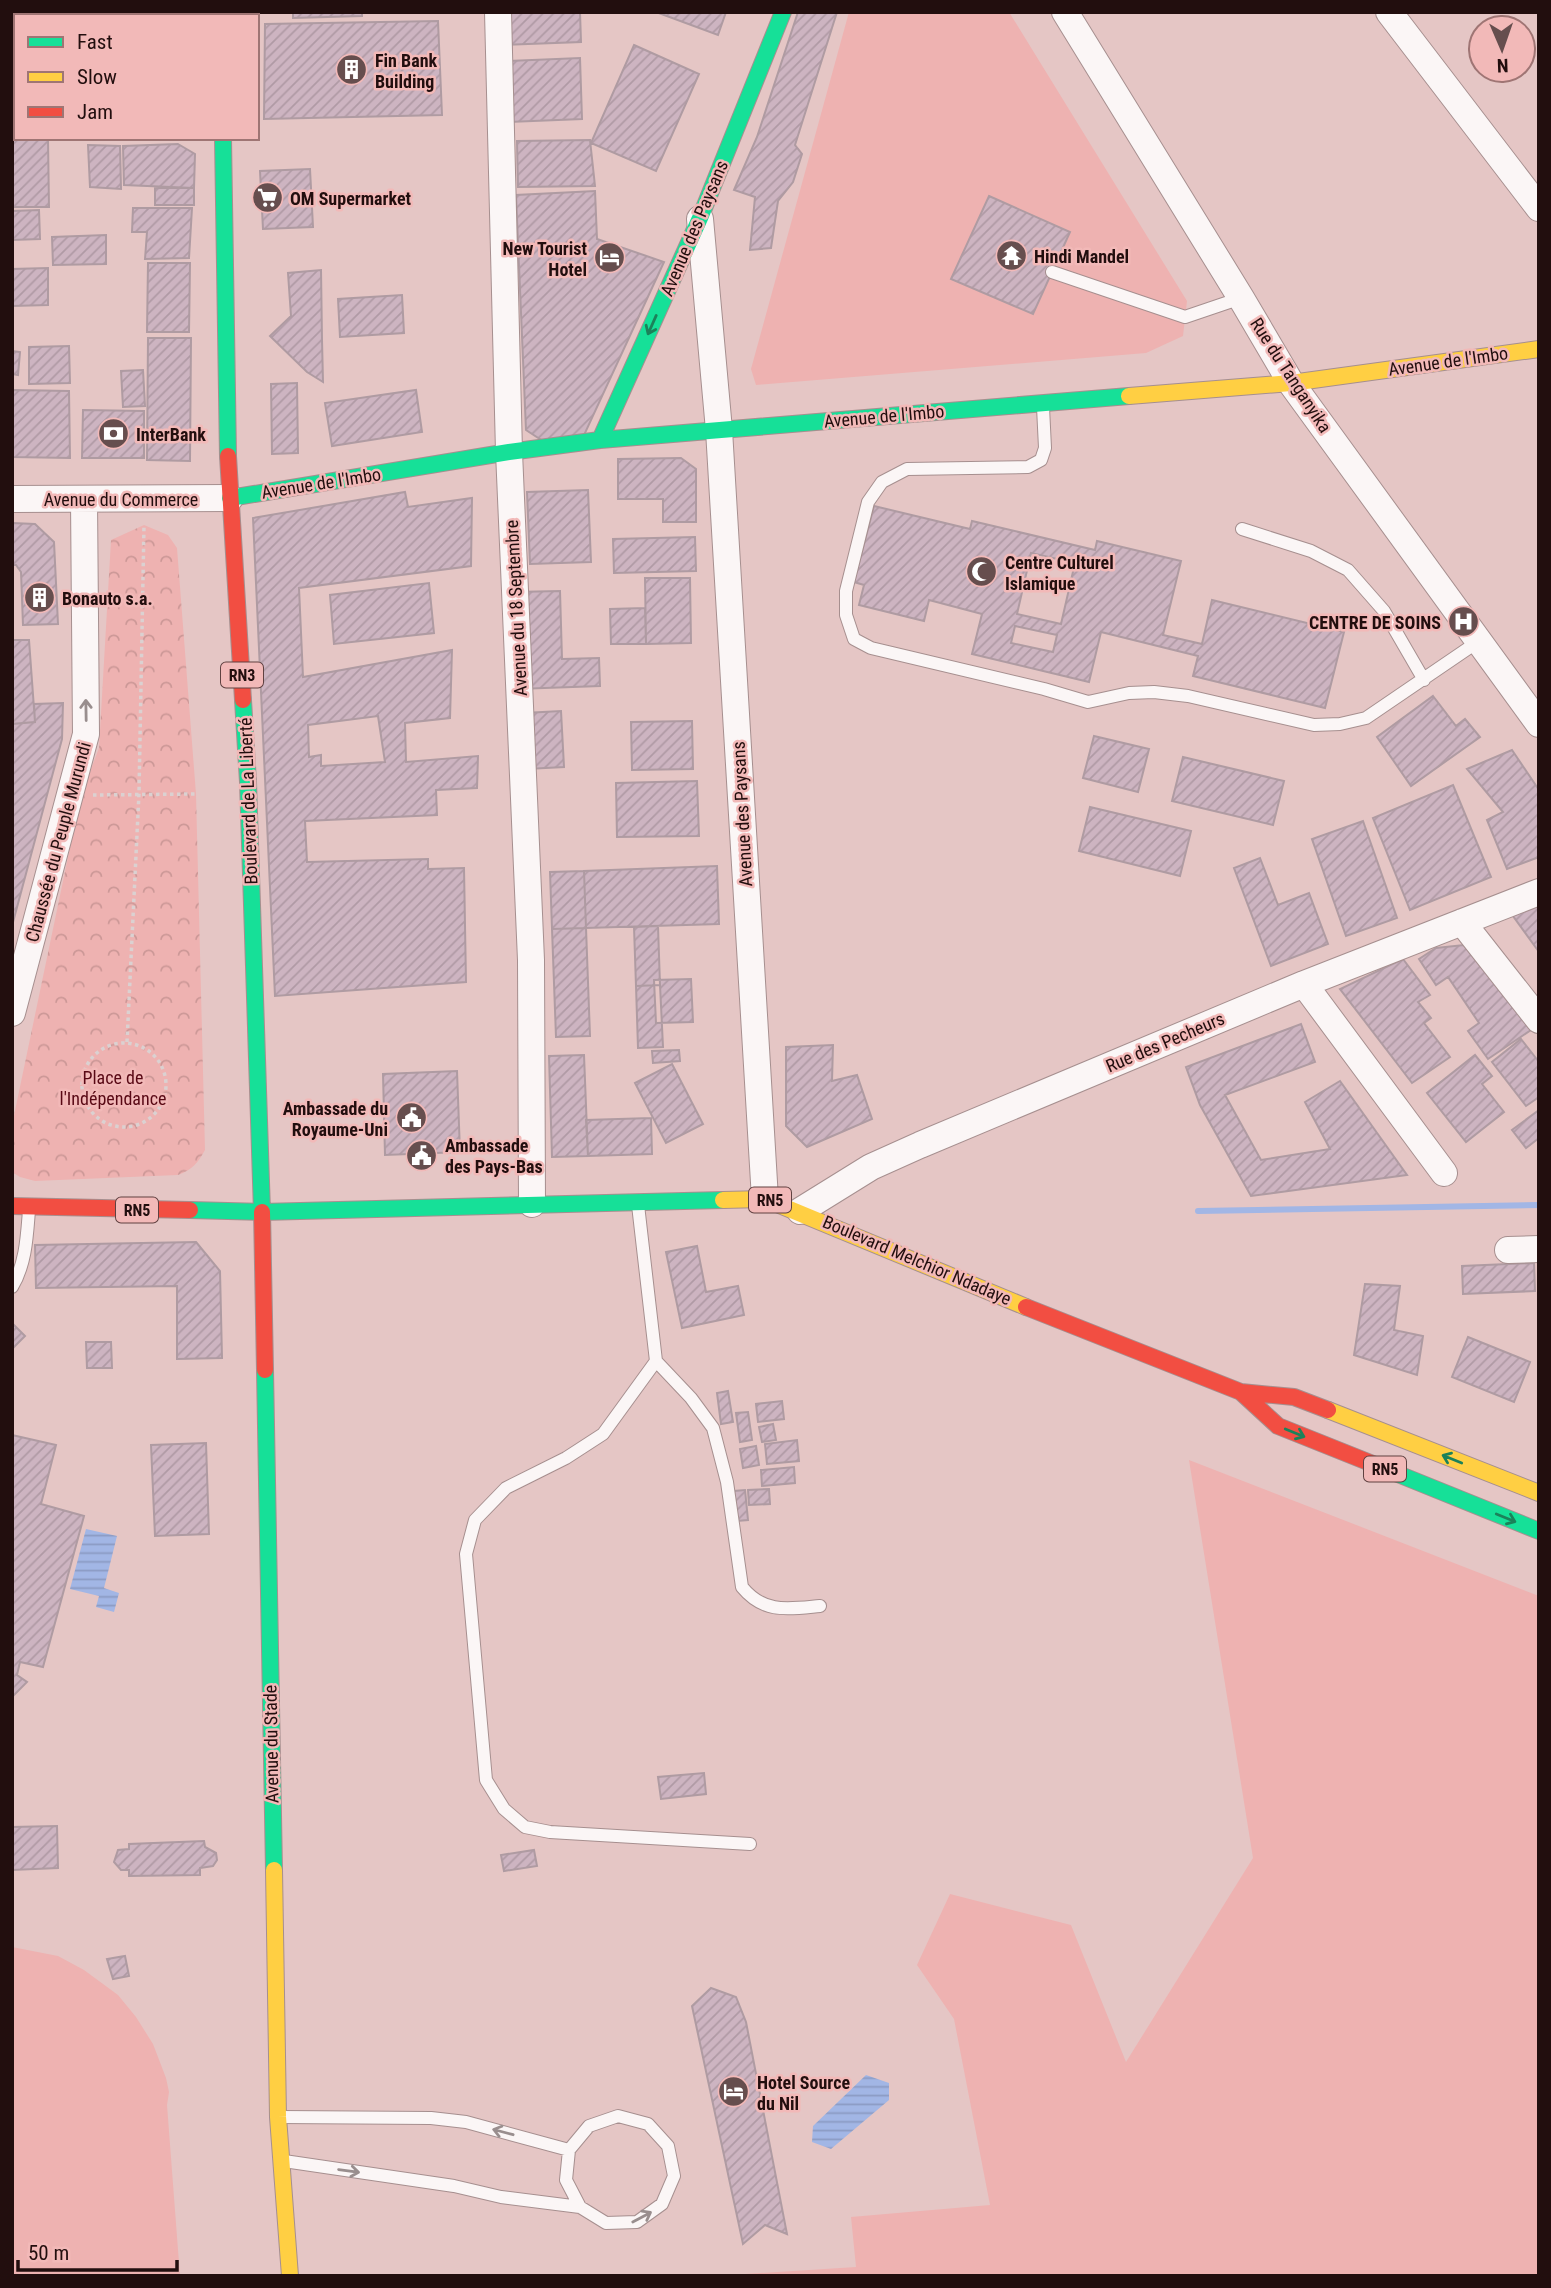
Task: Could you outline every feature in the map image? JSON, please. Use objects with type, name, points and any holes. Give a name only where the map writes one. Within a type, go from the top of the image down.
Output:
[{"type":"main road","name":"Avenue des Paysans","points":[[600,440],[700,218],[783,12]]},
{"type":"main road","name":"Boulevard de La Liberté","points":[[223,140],[230,498],[248,782],[262,1212]]},
{"type":"main road","name":"Avenue de l'Imbo","points":[[230,498],[509,452],[600,440],[1291,383],[1539,349]]},
{"type":"main road","name":"Boulevard Melchior Ndadaye","points":[[262,1212],[765,1199],[800,1211],[1087,1332],[1241,1392],[1294,1397],[1539,1493]]},
{"type":"main road","name":"RN5","points":[[12,1206],[262,1212]]},
{"type":"main road","name":"Avenue du Stade","points":[[262,1212],[278,2117],[290,2276]]},
{"type":"main road","name":"RN5","points":[[1241,1392],[1278,1426],[1539,1531]]},
{"type":"street","name":"Avenue du 18 Septembre","points":[[498,12],[509,452],[531,960],[532,1204]]},
{"type":"street","name":"Rue du Tanganyika","points":[[1065,12],[1291,383],[1539,723]]},
{"type":"street","points":[[1389,12],[1539,208]]},
{"type":"street","name":"Avenue des Paysans","points":[[700,218],[719,430],[765,1199]]},
{"type":"street","name":"Avenue du Commerce","points":[[12,499],[230,498]]},
{"type":"street","name":"Chaussée du Peuple Murundi","points":[[12,1013],[86,734],[84,500]]},
{"type":"street","name":"Rue des Pecheurs","points":[[800,1211],[871,1167],[908,1150],[1304,984],[1539,892]]},
{"type":"street","points":[[1462,922],[1539,1020]]},
{"type":"street","points":[[1304,984],[1444,1173]]},
{"type":"street","points":[[1508,1250],[1539,1249]]},
{"type":"lane","points":[[1052,272],[1185,317],[1241,298]]},
{"type":"lane","points":[[1042,403],[1045,448],[1041,460],[1028,467],[908,469],[882,482],[868,502],[846,591],[846,615],[854,639],[871,648],[1087,702],[1129,692],[1154,692],[1188,696],[1314,725],[1340,724],[1366,718],[1479,641]]},
{"type":"lane","points":[[1242,529],[1311,551],[1348,570],[1384,611],[1424,680]]},
{"type":"lane","points":[[637,1202],[656,1361],[691,1398],[713,1428],[727,1482],[742,1587],[753,1600],[778,1609],[820,1606]]},
{"type":"lane","points":[[12,1287],[19,1276],[27,1242],[29,1208]]},
{"type":"lane","points":[[656,1361],[603,1434],[566,1458],[506,1488],[475,1520],[466,1554],[486,1780],[504,1809],[525,1827],[550,1832],[750,1844]]},
{"type":"lane","points":[[281,2161],[454,2186],[501,2197],[580,2207],[606,2223],[637,2222],[662,2204],[674,2176],[668,2146],[648,2124],[618,2116],[589,2126],[569,2150],[566,2180],[580,2207]]},
{"type":"lane","points":[[278,2117],[431,2118],[466,2122],[569,2150]]},
{"type":"path","points":[[127,1042],[139,793],[144,525]]},
{"type":"path","points":[[71,792],[81,795],[196,794]]},
{"type":"path","points":[[127,1042],[145,1048],[155,1056],[166,1076],[166,1091],[163,1103],[155,1115],[132,1127],[117,1127],[102,1122],[89,1110],[83,1098],[81,1084],[83,1070],[91,1057],[112,1044],[127,1042]]},
{"type":"green space","points":[[849,12],[1009,12],[1187,301],[1183,336],[1146,353],[756,385],[751,369]]},
{"type":"green space","name":"Place de l'Indépendance","points":[[144,525],[168,535],[177,548],[196,794],[205,1150],[194,1166],[178,1175],[35,1181],[12,1172],[12,1125],[81,795],[99,748],[111,540]]},
{"type":"green space","points":[[1189,1460],[1539,1596],[1539,2276],[715,2276],[856,2267],[851,2217],[990,2205],[954,2019],[917,1965],[950,1894],[1071,1925],[1126,2062],[1253,1858]]},
{"type":"green space","points":[[12,1947],[58,1956],[84,1970],[118,1995],[153,2044],[169,2092],[167,2105],[180,2276],[12,2276]]},
{"type":"water","points":[[86,1529],[117,1536],[104,1588],[119,1593],[114,1612],[96,1607],[99,1596],[70,1589]]},
{"type":"water","points":[[866,2075],[889,2083],[889,2100],[831,2149],[812,2142],[813,2126]]},
{"type":"building","points":[[12,12],[40,12],[14,14],[12,78]]},
{"type":"building","points":[[293,12],[362,12],[362,16],[293,18]]},
{"type":"building","points":[[500,12],[580,12],[581,42],[501,45]]},
{"type":"building","points":[[656,12],[726,12],[718,35]]},
{"type":"building","points":[[798,12],[837,12],[795,145],[802,154],[793,182],[778,201],[771,248],[750,250],[755,197],[734,190],[757,137]]},
{"type":"building","name":"Fin Bank Building","points":[[438,21],[442,115],[264,119],[265,24]]},
{"type":"building","points":[[634,45],[699,74],[656,171],[591,143]]},
{"type":"building","points":[[580,58],[582,119],[507,122],[505,61]]},
{"type":"building","points":[[12,139],[48,140],[49,207],[12,207]]},
{"type":"building","points":[[590,140],[595,186],[518,187],[517,141]]},
{"type":"building","points":[[178,144],[195,154],[194,188],[124,185],[123,146]]},
{"type":"building","points":[[88,145],[120,146],[121,189],[90,187]]},
{"type":"building","points":[[310,169],[313,227],[263,229],[260,171]]},
{"type":"building","points":[[155,188],[194,188],[194,205],[155,205]]},
{"type":"building","points":[[595,191],[597,239],[664,262],[579,446],[546,443],[526,430],[516,195]]},
{"type":"building","points":[[989,196],[1070,232],[1033,314],[951,279]]},
{"type":"building","points":[[133,208],[192,208],[189,258],[145,259],[147,232],[132,232]]},
{"type":"building","points":[[39,210],[40,239],[12,240],[12,211]]},
{"type":"building","points":[[106,235],[106,264],[53,265],[52,237]]},
{"type":"building","points":[[148,263],[190,263],[189,332],[147,332]]},
{"type":"building","points":[[48,268],[48,305],[12,306],[12,269]]},
{"type":"building","points":[[321,270],[323,382],[307,372],[270,336],[291,316],[288,273]]},
{"type":"building","points":[[402,295],[404,333],[340,337],[338,299]]},
{"type":"building","points":[[148,338],[191,338],[190,461],[147,460]]},
{"type":"building","points":[[69,346],[70,383],[29,384],[29,347]]},
{"type":"building","points":[[12,351],[20,352],[18,375],[12,374]]},
{"type":"building","points":[[143,370],[145,406],[123,407],[121,371]]},
{"type":"building","points":[[297,383],[298,453],[272,454],[271,384]]},
{"type":"building","points":[[12,390],[69,391],[70,458],[12,457]]},
{"type":"building","points":[[416,390],[422,432],[332,446],[325,403]]},
{"type":"building","name":"InterBank","points":[[83,410],[144,411],[144,458],[82,458]]},
{"type":"building","points":[[681,458],[696,469],[696,522],[663,522],[663,499],[618,499],[618,459]]},
{"type":"building","points":[[588,490],[591,562],[530,564],[527,492]]},
{"type":"building","points":[[405,492],[408,507],[472,498],[471,566],[299,588],[303,677],[452,650],[450,718],[405,723],[406,762],[478,756],[477,788],[436,790],[437,815],[305,821],[307,862],[428,859],[428,869],[464,868],[466,982],[275,996],[253,518]],"holes":[[[378,716],[385,762],[321,766],[321,755],[309,757],[308,725]]]},
{"type":"building","points":[[874,506],[970,529],[972,521],[1095,550],[1097,541],[1181,561],[1163,635],[1202,644],[1212,600],[1344,632],[1325,708],[1193,676],[1198,656],[1101,632],[1089,682],[972,654],[982,614],[929,600],[924,621],[859,605],[864,585],[854,582]],"holes":[[[1031,553],[1075,563],[1061,624],[1017,614]],[[1015,626],[1057,635],[1053,652],[1011,643]]]},
{"type":"building","name":"Bonauto s.a.","points":[[12,523],[35,524],[54,542],[58,624],[23,625],[21,572],[16,565],[12,565]]},
{"type":"building","points":[[695,537],[696,571],[614,573],[613,539]]},
{"type":"building","points":[[645,578],[690,578],[691,643],[646,644]]},
{"type":"building","points":[[429,583],[434,633],[334,644],[330,595]]},
{"type":"building","points":[[560,591],[562,659],[599,658],[600,686],[517,689],[514,592]]},
{"type":"building","points":[[645,608],[646,644],[611,644],[610,609]]},
{"type":"building","points":[[12,640],[29,640],[35,722],[12,724]]},
{"type":"building","points":[[1433,696],[1456,726],[1465,719],[1480,737],[1411,786],[1377,737]]},
{"type":"building","points":[[63,703],[62,739],[12,926],[12,724],[35,722],[34,704]]},
{"type":"building","points":[[561,711],[564,767],[527,769],[524,713]]},
{"type":"building","points":[[692,721],[693,769],[632,770],[631,722]]},
{"type":"building","points":[[1094,736],[1149,749],[1138,792],[1083,778]]},
{"type":"building","points":[[1512,750],[1539,790],[1539,857],[1507,869],[1487,820],[1503,812],[1467,769]]},
{"type":"building","points":[[1183,757],[1284,781],[1273,825],[1172,801]]},
{"type":"building","points":[[697,781],[699,836],[617,837],[616,783]]},
{"type":"building","points":[[1453,785],[1491,877],[1410,910],[1373,818]]},
{"type":"building","points":[[1090,807],[1191,831],[1180,876],[1079,851]]},
{"type":"building","points":[[1363,821],[1397,918],[1346,936],[1312,839]]},
{"type":"building","points":[[1260,858],[1278,905],[1309,893],[1328,944],[1271,966],[1234,868]]},
{"type":"building","points":[[717,866],[719,924],[586,928],[584,871]]},
{"type":"building","points":[[584,871],[586,928],[552,929],[550,872]]},
{"type":"building","points":[[1539,902],[1539,952],[1513,916]]},
{"type":"building","points":[[658,926],[660,985],[636,986],[634,927]]},
{"type":"building","points":[[586,928],[590,1036],[556,1037],[552,929]]},
{"type":"building","points":[[1464,945],[1510,998],[1531,1030],[1488,1059],[1468,1031],[1479,1023],[1448,977],[1436,985],[1419,959],[1436,948]]},
{"type":"building","points":[[1403,959],[1430,995],[1418,1002],[1431,1018],[1424,1023],[1450,1057],[1412,1083],[1340,989]]},
{"type":"building","points":[[691,979],[693,1022],[656,1023],[654,980]]},
{"type":"building","points":[[660,985],[663,1047],[638,1048],[636,986]]},
{"type":"building","points":[[1301,1024],[1315,1062],[1225,1095],[1261,1160],[1330,1149],[1305,1102],[1340,1081],[1407,1175],[1251,1196],[1200,1105],[1186,1067]]},
{"type":"building","points":[[1521,1039],[1539,1062],[1539,1097],[1526,1106],[1492,1062]]},
{"type":"building","points":[[833,1045],[832,1081],[857,1075],[872,1119],[807,1147],[786,1126],[786,1047]]},
{"type":"building","points":[[679,1050],[680,1061],[653,1063],[652,1051]]},
{"type":"building","points":[[584,1055],[588,1156],[552,1157],[549,1056]]},
{"type":"building","points":[[1475,1055],[1492,1076],[1482,1084],[1504,1112],[1466,1142],[1427,1093]]},
{"type":"building","points":[[672,1064],[703,1124],[666,1143],[635,1083]]},
{"type":"building","points":[[457,1071],[460,1152],[385,1155],[383,1074]]},
{"type":"building","points":[[1539,1110],[1539,1138],[1526,1148],[1512,1130]]},
{"type":"building","points":[[651,1118],[652,1154],[588,1156],[586,1120]]},
{"type":"building","points":[[196,1242],[220,1271],[222,1358],[177,1359],[177,1286],[36,1288],[35,1245]]},
{"type":"building","points":[[697,1246],[706,1292],[738,1286],[744,1315],[682,1328],[666,1252]]},
{"type":"building","points":[[1534,1263],[1535,1291],[1463,1294],[1462,1266]]},
{"type":"building","points":[[1365,1284],[1400,1286],[1394,1330],[1423,1336],[1417,1375],[1354,1355]]},
{"type":"building","points":[[12,1323],[25,1336],[12,1349]]},
{"type":"building","points":[[1468,1337],[1530,1362],[1514,1402],[1452,1377]]},
{"type":"building","points":[[86,1342],[111,1342],[112,1368],[87,1368]]},
{"type":"building","points":[[728,1391],[733,1422],[721,1424],[717,1393]]},
{"type":"building","points":[[782,1401],[784,1419],[758,1422],[756,1404]]},
{"type":"building","points":[[748,1412],[752,1440],[740,1442],[736,1413]]},
{"type":"building","points":[[773,1424],[776,1440],[762,1442],[759,1427]]},
{"type":"building","points":[[12,1435],[56,1445],[41,1504],[84,1516],[43,1667],[20,1662],[17,1675],[27,1682],[12,1697]]},
{"type":"building","points":[[797,1440],[799,1461],[767,1464],[765,1444]]},
{"type":"building","points":[[206,1443],[209,1534],[155,1536],[151,1445]]},
{"type":"building","points":[[756,1446],[759,1465],[743,1468],[740,1449]]},
{"type":"building","points":[[794,1467],[795,1483],[762,1486],[761,1470]]},
{"type":"building","points":[[769,1489],[770,1504],[749,1505],[748,1490]]},
{"type":"building","points":[[745,1490],[748,1520],[737,1521],[734,1491]]},
{"type":"building","points":[[704,1773],[706,1794],[661,1799],[658,1777]]},
{"type":"building","points":[[57,1826],[58,1868],[12,1870],[12,1827]]},
{"type":"building","points":[[204,1841],[205,1847],[216,1853],[217,1860],[213,1866],[200,1868],[200,1875],[129,1876],[129,1870],[121,1870],[114,1862],[118,1850],[129,1849],[129,1844]]},
{"type":"building","points":[[534,1850],[537,1866],[504,1871],[501,1855]]},
{"type":"building","points":[[125,1956],[129,1976],[113,1979],[107,1959]]},
{"type":"building","name":"Hotel Source du Nil","points":[[711,1988],[736,1997],[746,2022],[787,2234],[765,2225],[743,2244],[692,2006]]},
{"type":"waterway","points":[[1198,1211],[1539,1205]]},
{"type":"traffic: fast","points":[[600,440],[700,218],[783,12]]},
{"type":"traffic: fast","points":[[223,140],[228,456]]},
{"type":"traffic: fast","points":[[230,498],[509,452],[600,440],[1129,396]]},
{"type":"traffic: fast","points":[[190,1210],[262,1212],[243,700]]},
{"type":"traffic: fast","points":[[262,1212],[723,1200]]},
{"type":"traffic: fast","points":[[265,1370],[274,1870]]},
{"type":"traffic: fast","points":[[1393,1472],[1539,1531]]},
{"type":"traffic: slow","points":[[1129,396],[1291,383],[1539,349]]},
{"type":"traffic: slow","points":[[723,1200],[765,1199],[1026,1307]]},
{"type":"traffic: slow","points":[[1328,1410],[1539,1493]]},
{"type":"traffic: slow","points":[[274,1870],[278,2117],[290,2276]]},
{"type":"traffic: jam","points":[[228,456],[243,700]]},
{"type":"traffic: jam","points":[[12,1206],[190,1210]]},
{"type":"traffic: jam","points":[[262,1212],[265,1370]]},
{"type":"traffic: jam","points":[[1026,1307],[1241,1392],[1294,1397],[1328,1410]]},
{"type":"traffic: jam","points":[[1241,1392],[1278,1426],[1393,1472]]},
{"type":"place","name":"Fin Bank Building","points":[[352,70]]},
{"type":"place","name":"OM Supermarket","points":[[267,198]]},
{"type":"place","name":"Hindi Mandel","points":[[1011,256]]},
{"type":"place","name":"New Tourist Hotel","points":[[610,258]]},
{"type":"place","name":"InterBank","points":[[113,434]]},
{"type":"place","name":"Centre Culturel Islamique","points":[[982,572]]},
{"type":"place","name":"Bonauto s.a.","points":[[39,598]]},
{"type":"place","name":"CENTRE DE SOINS","points":[[1464,622]]},
{"type":"place","name":"Ambassade du Royaume-Uni","points":[[411,1118]]},
{"type":"place","name":"Ambassade des Pays-Bas","points":[[422,1155]]},
{"type":"place","name":"Hotel Source du Nil","points":[[734,2092]]}]
